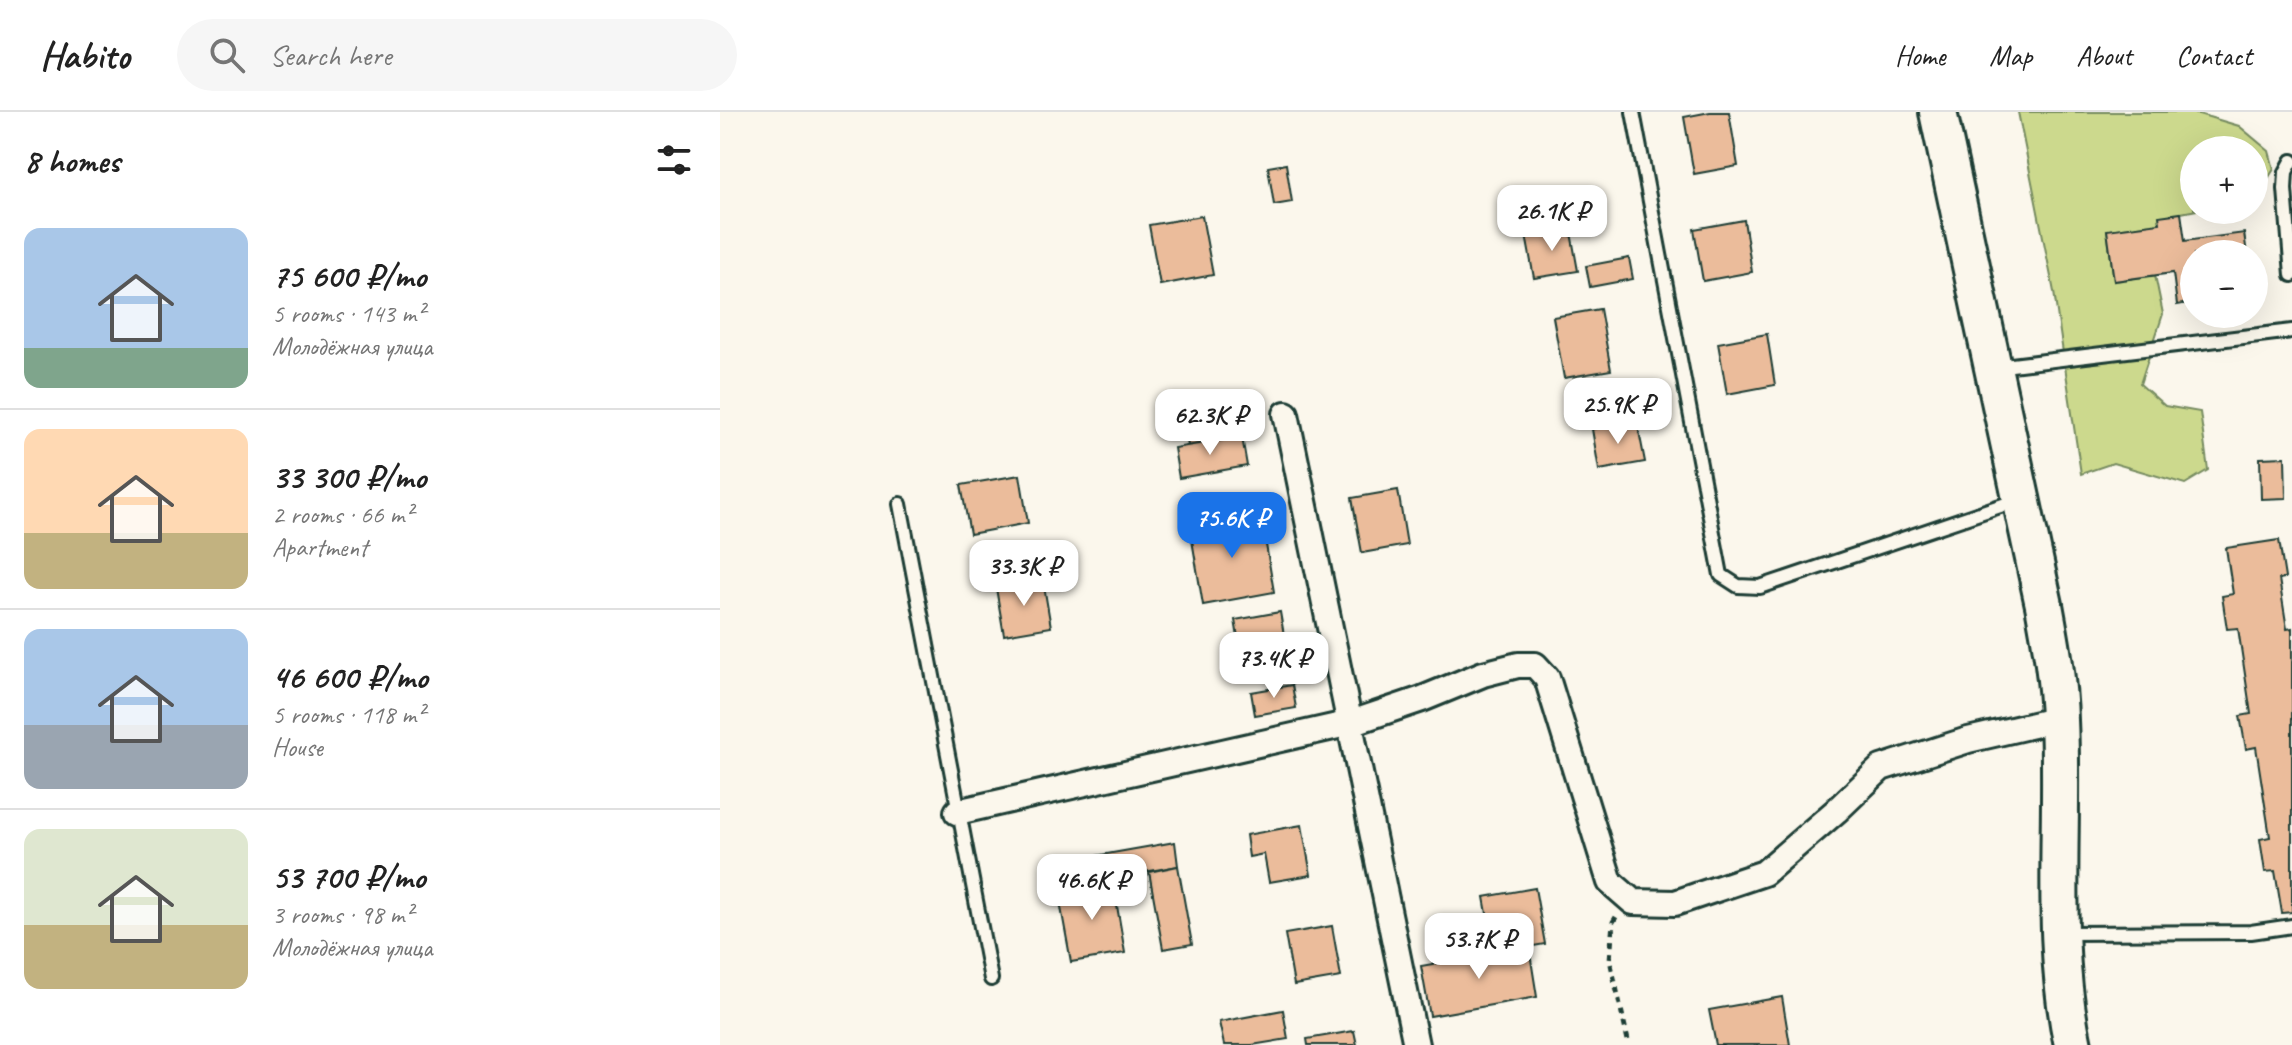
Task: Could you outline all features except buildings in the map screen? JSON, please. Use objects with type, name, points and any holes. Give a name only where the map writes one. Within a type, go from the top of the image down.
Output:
[{"type":"street","points":[[1938,112],[2055,667],[2059,719],[2062,975],[2073,1045]]},
{"type":"street","points":[[1286,414],[1416,1045]]},
{"type":"street","points":[[957,812],[1351,723],[1483,674],[1518,665],[1535,665],[1547,678],[1610,882],[1633,902],[1675,903],[1764,873],[1881,768],[1968,740],[2059,719]]},
{"type":"lane","points":[[1633,112],[1721,575],[1738,586],[1760,587],[2021,499]]},
{"type":"lane","points":[[2292,161],[2286,172],[2285,189],[2292,275]]},
{"type":"lane","points":[[1992,367],[2292,331]]},
{"type":"lane","points":[[900,504],[991,979]]},
{"type":"lane","points":[[2061,933],[2251,932],[2292,926]]},
{"type":"path","points":[[1628,898],[1613,922],[1610,960],[1629,1045]]},
{"type":"green space","points":[[2018,112],[2192,112],[2239,126],[2251,136],[2180,136],[2180,213],[2160,223],[2107,230],[2114,281],[2155,275],[2163,314],[2140,384],[2165,406],[2200,412],[2208,470],[2185,484],[2113,463],[2081,474],[2054,292]]},
{"type":"green space","points":[[2268,150],[2269,151],[2274,169],[2268,178]]}]
